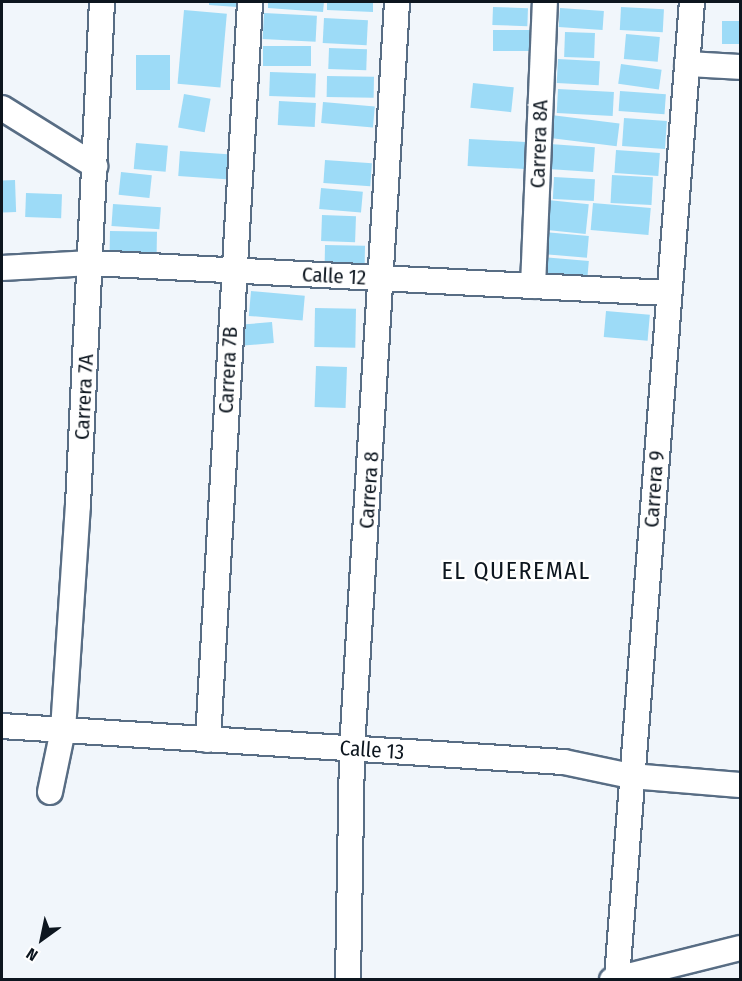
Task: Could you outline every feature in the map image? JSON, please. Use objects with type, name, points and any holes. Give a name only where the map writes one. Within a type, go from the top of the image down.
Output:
[{"type":"street","name":"Carrera 7A","points":[[51,792],[63,730],[91,263],[102,2]]},
{"type":"street","name":"Carrera 7B","points":[[208,740],[250,2]]},
{"type":"street","name":"Carrera 8","points":[[348,980],[352,749],[397,2]]},
{"type":"street","name":"Carrera 8A","points":[[533,286],[545,2]]},
{"type":"street","name":"Carrera 9","points":[[614,979],[692,2]]},
{"type":"street","points":[[687,64],[741,67]]},
{"type":"street","points":[[2,108],[95,166]]},
{"type":"street","name":"Calle 12","points":[[2,268],[91,263],[667,293]]},
{"type":"street","name":"Calle 13","points":[[2,726],[564,762],[631,776],[741,785]]},
{"type":"street","points":[[614,979],[662,973],[741,948]]},
{"type":"building","points":[[209,2],[237,2],[237,7],[209,5]]},
{"type":"building","points":[[268,2],[324,2],[323,12],[268,8]]},
{"type":"building","points":[[327,2],[373,2],[373,12],[327,10]]},
{"type":"building","points":[[493,7],[528,8],[527,26],[492,25]]},
{"type":"building","points":[[621,7],[664,9],[663,32],[620,30]]},
{"type":"building","points":[[560,8],[604,11],[603,30],[559,27]]},
{"type":"building","points":[[184,10],[227,14],[220,87],[178,84]]},
{"type":"building","points":[[264,13],[317,16],[316,42],[263,39]]},
{"type":"building","points":[[324,18],[368,20],[367,45],[323,43]]},
{"type":"building","points":[[722,21],[740,21],[740,44],[722,44]]},
{"type":"building","points":[[493,30],[530,30],[530,51],[493,51]]},
{"type":"building","points":[[565,32],[595,33],[594,58],[564,57]]},
{"type":"building","points":[[626,34],[660,37],[658,62],[624,59]]},
{"type":"building","points":[[263,46],[311,46],[311,66],[263,66]]},
{"type":"building","points":[[329,48],[367,49],[366,70],[328,69]]},
{"type":"building","points":[[136,55],[170,55],[170,90],[136,90]]},
{"type":"building","points":[[558,59],[600,61],[599,85],[557,83]]},
{"type":"building","points":[[621,64],[662,70],[659,90],[618,84]]},
{"type":"building","points":[[270,72],[316,74],[315,98],[269,96]]},
{"type":"building","points":[[327,76],[374,77],[374,98],[327,97]]},
{"type":"building","points":[[473,83],[514,87],[511,112],[470,108]]},
{"type":"building","points":[[558,89],[614,92],[613,116],[557,113]]},
{"type":"building","points":[[620,91],[666,94],[664,114],[619,111]]},
{"type":"building","points":[[184,94],[211,99],[205,132],[178,127]]},
{"type":"building","points":[[279,101],[316,103],[315,127],[278,125]]},
{"type":"building","points":[[323,102],[375,107],[373,127],[321,123]]},
{"type":"building","points":[[551,115],[619,123],[617,146],[548,138]]},
{"type":"building","points":[[624,118],[667,121],[665,149],[622,146]]},
{"type":"building","points":[[469,139],[530,142],[529,169],[468,166]]},
{"type":"building","points":[[136,143],[168,146],[166,172],[134,169]]},
{"type":"building","points":[[550,144],[595,147],[593,172],[548,169]]},
{"type":"building","points":[[616,150],[660,153],[658,176],[614,173]]},
{"type":"building","points":[[180,151],[228,154],[226,179],[178,176]]},
{"type":"building","points":[[325,160],[372,163],[370,186],[323,183]]},
{"type":"building","points":[[121,172],[152,175],[149,198],[119,195]]},
{"type":"building","points":[[612,175],[653,177],[651,205],[611,203]]},
{"type":"building","points":[[554,177],[595,179],[594,201],[553,199]]},
{"type":"building","points":[[2,180],[15,180],[16,212],[3,212]]},
{"type":"building","points":[[321,188],[363,192],[361,213],[319,209]]},
{"type":"building","points":[[26,193],[62,194],[61,218],[25,217]]},
{"type":"building","points":[[548,200],[589,204],[586,234],[545,230]]},
{"type":"building","points":[[593,203],[651,208],[648,235],[591,230]]},
{"type":"building","points":[[113,204],[161,207],[159,229],[111,226]]},
{"type":"building","points":[[322,215],[356,216],[355,242],[321,241]]},
{"type":"building","points":[[110,231],[157,232],[157,260],[110,259]]},
{"type":"building","points":[[544,232],[589,236],[587,258],[542,254]]},
{"type":"building","points":[[325,245],[365,246],[365,269],[325,268]]},
{"type":"building","points":[[542,257],[589,261],[587,287],[540,283]]},
{"type":"building","points":[[251,291],[305,296],[303,321],[249,316]]},
{"type":"building","points":[[315,308],[356,309],[355,348],[314,347]]},
{"type":"building","points":[[606,311],[650,315],[648,341],[604,337]]},
{"type":"building","points":[[272,322],[274,343],[244,346],[242,325]]},
{"type":"building","points":[[316,366],[347,367],[346,408],[315,407]]},
{"type":"district","name":"EL QUEREMAL","points":[[516,572]]}]
